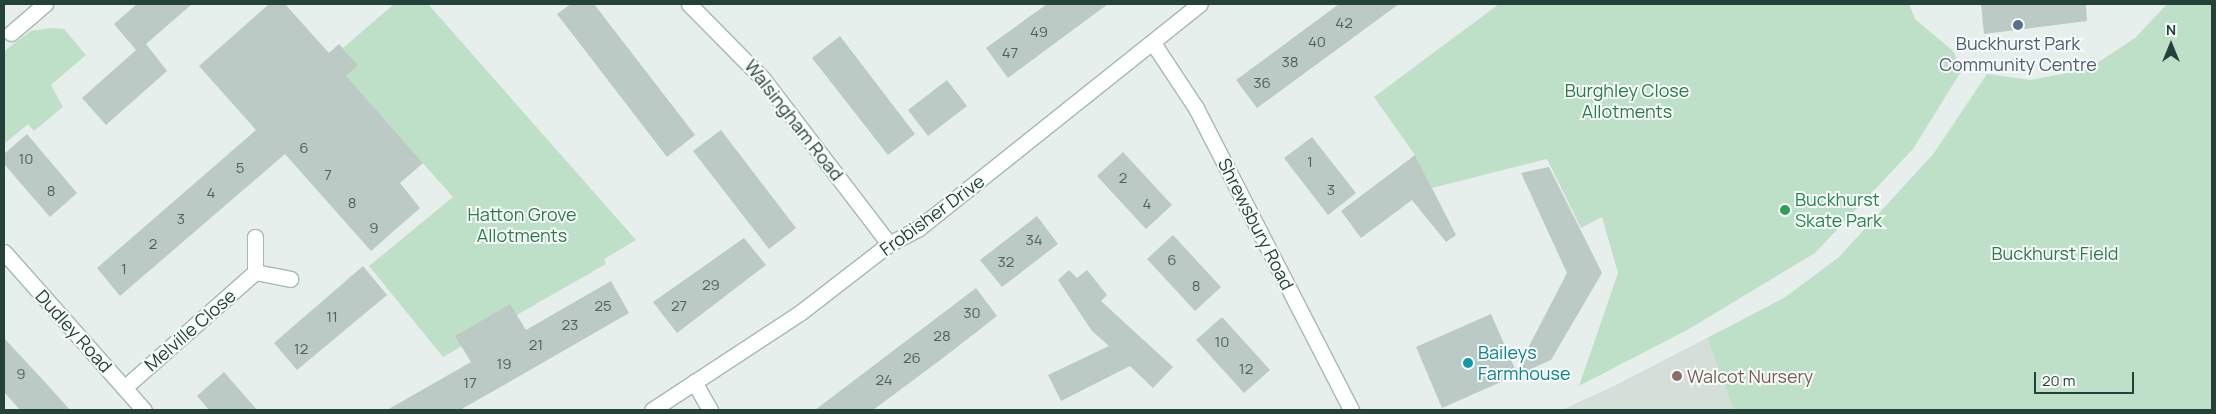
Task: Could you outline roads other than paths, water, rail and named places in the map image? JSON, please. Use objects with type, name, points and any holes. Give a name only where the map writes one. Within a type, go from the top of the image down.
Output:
[{"type":"street","points":[[11,33],[44,4]]},
{"type":"street","name":"Walsingham Road","points":[[689,4],[763,79],[889,244]]},
{"type":"street","name":"Frobisher Drive","points":[[652,410],[802,312],[889,244],[919,228],[1200,4]]},
{"type":"street","name":"Shrewsbury Road","points":[[1153,42],[1196,108],[1352,410]]},
{"type":"street","points":[[255,237],[255,272],[290,279]]},
{"type":"street","name":"Dudley Road","points":[[4,252],[144,410]]},
{"type":"street","name":"Melville Close","points":[[124,388],[255,272]]},
{"type":"street","points":[[694,382],[710,410]]},
{"type":"place","name":"Buckhurst Park Community Centre","points":[[2018,25]]},
{"type":"place","name":"Buckhurst Skate Park","points":[[1785,210]]},
{"type":"place","name":"Baileys Farmhouse","points":[[1468,363]]},
{"type":"place","name":"Walcot Nursery","points":[[1677,376]]},
{"type":"park label","name":"Burghley Close Allotments","points":[[1627,101]]},
{"type":"park label","name":"Hatton Grove Allotments","points":[[522,225]]},
{"type":"park label","name":"Buckhurst Field","points":[[2055,253]]}]
